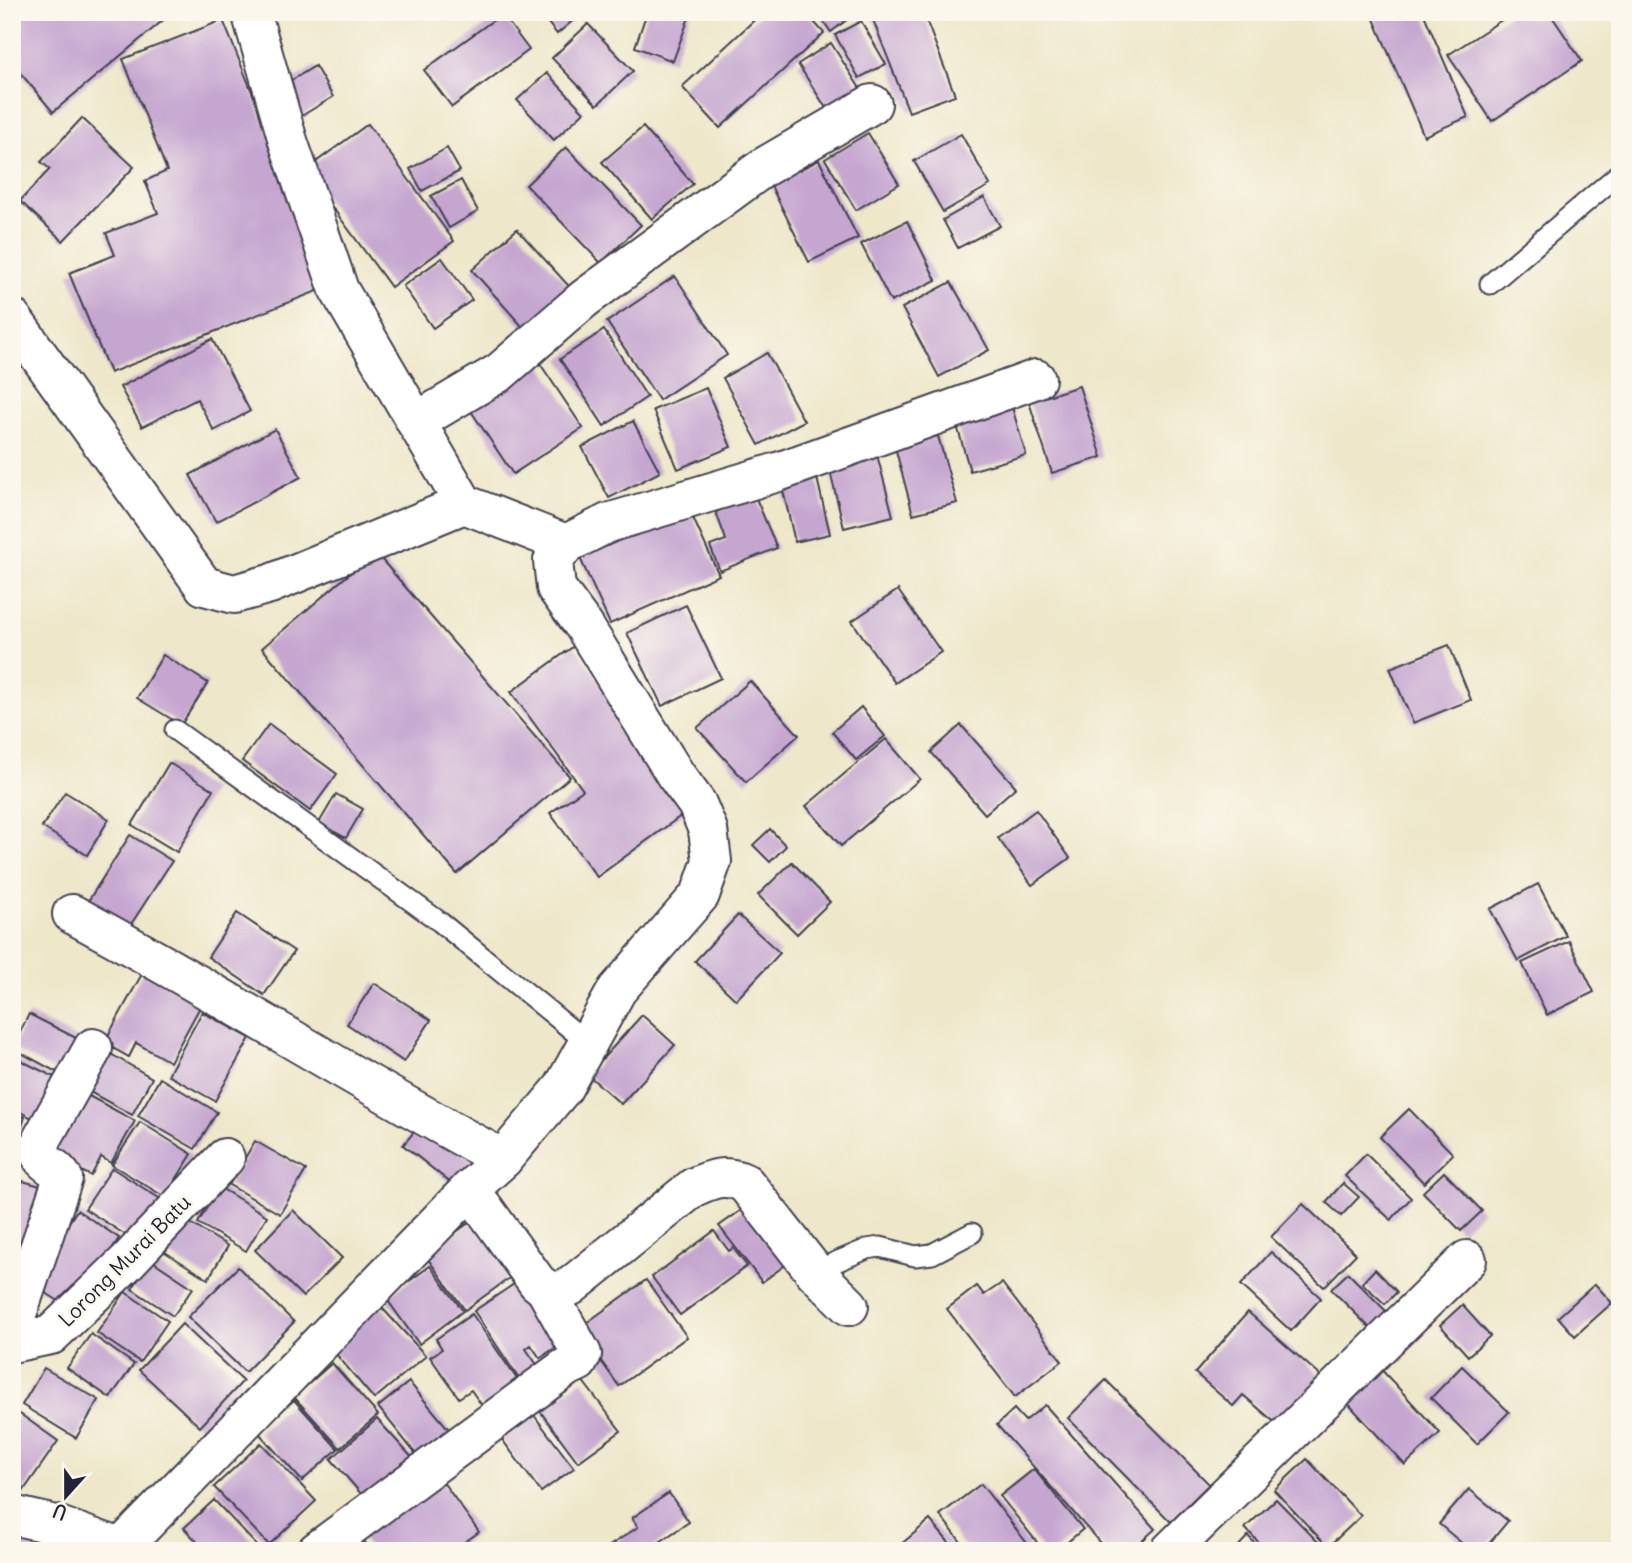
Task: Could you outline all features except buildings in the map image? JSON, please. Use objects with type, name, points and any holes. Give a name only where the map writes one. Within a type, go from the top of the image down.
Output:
[{"type":"street","points":[[251,12],[288,141],[339,290],[464,504],[566,544]]},
{"type":"street","points":[[416,422],[500,372],[584,299],[764,167],[872,104]]},
{"type":"street","points":[[12,318],[204,586],[234,594],[270,584],[464,504]]},
{"type":"street","points":[[12,1515],[53,1538],[125,1549],[470,1189],[503,1159],[563,1088],[617,990],[701,895],[712,861],[708,830],[697,804],[675,775],[584,626],[556,587],[553,561],[566,544],[608,523],[778,472],[1036,379]]},
{"type":"street","points":[[72,914],[176,970],[404,1105],[503,1159]]},
{"type":"street","points":[[12,1329],[63,1178],[41,1160],[39,1153],[42,1139],[93,1048]]},
{"type":"street","name":"Lorong Murai Batu","points":[[12,1343],[51,1335],[127,1262],[225,1158]]},
{"type":"street","points":[[547,1292],[558,1292],[570,1286],[694,1186],[715,1177],[729,1176],[745,1183],[814,1271],[849,1306]]},
{"type":"street","points":[[317,1551],[565,1368],[578,1362],[582,1354],[547,1292],[470,1189]]},
{"type":"street","points":[[1170,1551],[1467,1260]]},
{"type":"lane","points":[[1490,284],[1620,173]]},
{"type":"lane","points":[[175,730],[440,922],[589,1044]]},
{"type":"lane","points":[[814,1271],[867,1249],[880,1247],[915,1256],[932,1254],[972,1233]]}]
